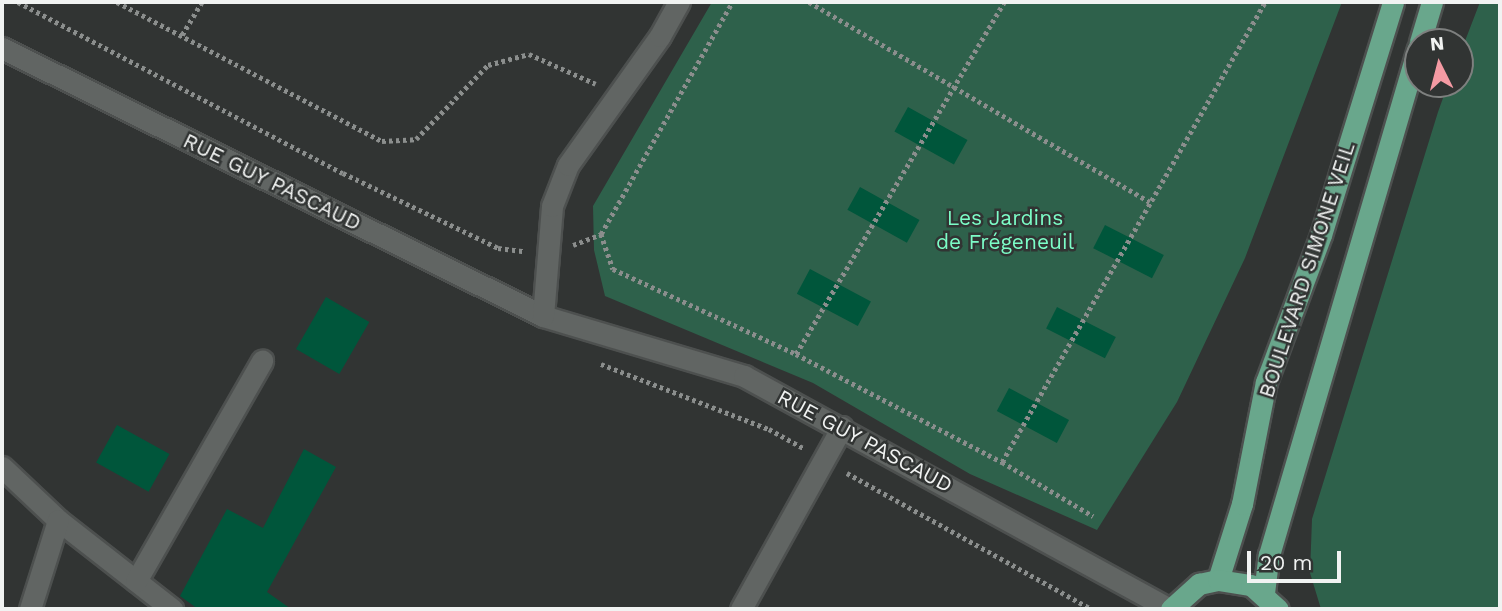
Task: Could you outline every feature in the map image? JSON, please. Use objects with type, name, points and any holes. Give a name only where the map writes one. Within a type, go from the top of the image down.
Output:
[{"type":"main road","name":"BOULEVARD SIMONE VEIL","points":[[1218,580],[1242,505],[1266,382],[1321,235],[1393,2]]},
{"type":"main road","points":[[1424,28],[1432,2]]},
{"type":"main road","name":"BOULEVARD SIMONE VEIL","points":[[1271,601],[1269,555],[1404,96]]},
{"type":"main road","points":[[1170,609],[1199,584],[1218,580],[1243,582],[1271,601]]},
{"type":"street","points":[[543,316],[552,206],[568,165],[660,36],[678,2]]},
{"type":"street","name":"RUE GUY PASCAUD","points":[[2,48],[543,316],[744,376],[842,426],[1170,609]]},
{"type":"street","points":[[136,581],[262,360]]},
{"type":"street","points":[[741,609],[842,426]]},
{"type":"street","points":[[2,467],[58,520],[172,609]]},
{"type":"street","points":[[30,609],[58,520]]},
{"type":"path","points":[[18,2],[343,173],[498,248],[550,254],[601,234],[732,2]]},
{"type":"path","points":[[117,2],[382,141],[416,139],[488,65],[528,54],[617,93]]},
{"type":"path","points":[[182,36],[202,2]]},
{"type":"path","points":[[809,2],[953,89],[1150,202]]},
{"type":"path","points":[[796,354],[1004,2]]},
{"type":"path","points":[[1002,462],[1265,2]]},
{"type":"path","points":[[601,234],[613,269],[796,354],[1002,462],[1093,516]]},
{"type":"path","points":[[593,361],[769,429],[1091,609]]},
{"type":"green space","name":"Les Jardins de Frégeneuil","points":[[712,2],[1342,2],[1245,258],[1177,402],[1097,530],[970,474],[813,383],[605,296],[594,250],[593,206]]},
{"type":"green space","points":[[1480,2],[1500,2],[1500,609],[1321,609],[1310,573],[1312,519],[1443,98],[1474,98],[1474,28],[1470,28]]},
{"type":"building","points":[[908,107],[967,140],[954,164],[894,131]]},
{"type":"building","points":[[860,187],[919,220],[907,243],[847,210]]},
{"type":"building","points":[[1105,225],[1164,255],[1152,278],[1093,248]]},
{"type":"building","points":[[810,269],[871,301],[858,326],[797,294]]},
{"type":"building","points":[[326,297],[369,322],[339,374],[296,349]]},
{"type":"building","points":[[1057,307],[1116,337],[1105,358],[1046,328]]},
{"type":"building","points":[[1009,388],[1069,420],[1057,443],[997,411]]},
{"type":"building","points":[[117,425],[169,454],[149,492],[96,463]]},
{"type":"building","points":[[304,449],[336,467],[267,592],[291,609],[198,609],[180,596],[227,509],[263,528]]}]
